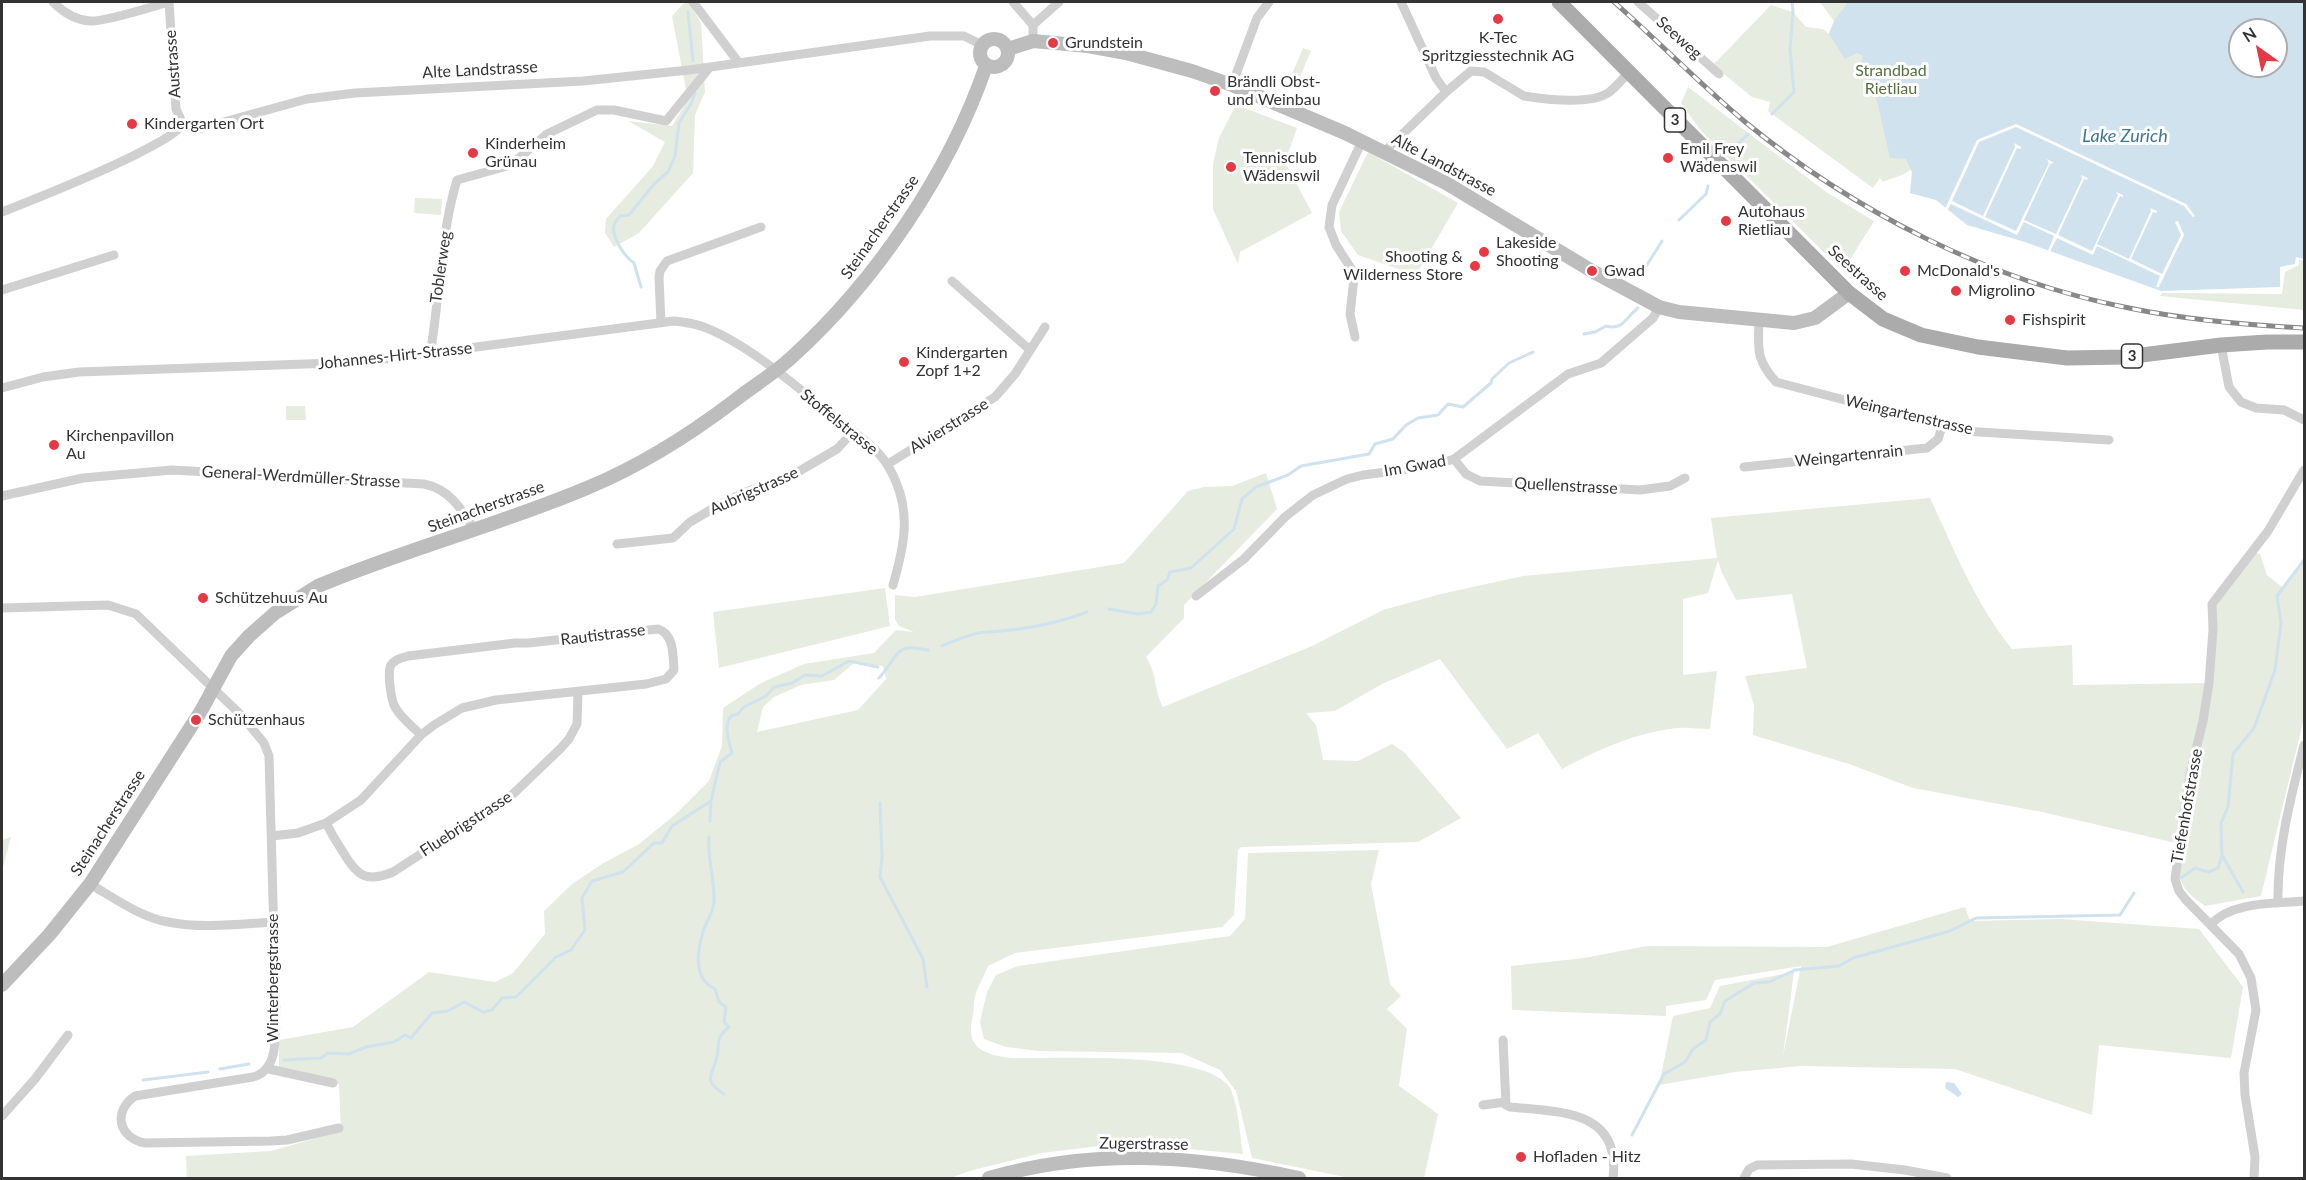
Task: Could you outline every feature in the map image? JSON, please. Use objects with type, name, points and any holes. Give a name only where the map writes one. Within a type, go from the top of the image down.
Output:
[{"type":"main road","name":"Seestrasse","points":[[1558,2],[1849,293],[1874,313],[1898,326],[1921,335],[1978,347],[2067,358],[2126,357],[2221,345],[2304,342]]},
{"type":"street","points":[[53,2],[61,10],[77,19],[92,21],[169,2]]},
{"type":"street","name":"Austrasse","points":[[169,2],[176,110],[183,124]]},
{"type":"street","points":[[693,2],[739,63]]},
{"type":"street","points":[[1013,2],[1033,25],[1033,41]]},
{"type":"street","points":[[1033,25],[1059,2]]},
{"type":"street","points":[[1232,84],[1257,18],[1269,2]]},
{"type":"street","points":[[1401,2],[1436,78],[1446,92]]},
{"type":"street","name":"Seeweg","points":[[1638,2],[1719,74]]},
{"type":"street","name":"Alte Landstrasse","points":[[183,124],[198,129],[307,99],[355,93],[574,82],[710,67],[930,36],[964,36],[982,45]]},
{"type":"street","points":[[996,39],[1003,42],[1008,49],[1008,57],[1001,66],[994,68],[986,66],[980,57],[982,45],[988,40],[996,39]]},
{"type":"street","name":"Alte Landstrasse","points":[[1008,49],[1033,41],[1079,45],[1126,53],[1232,84],[1362,141],[1446,183],[1592,271],[1659,307],[1679,312],[1759,321],[1805,321],[1835,305],[1849,293]]},
{"type":"street","name":"Steinacherstrasse","points":[[2,985],[49,934],[90,884],[201,711],[221,671],[240,645],[289,603],[334,580],[586,488],[650,458],[700,427],[775,371],[804,347],[843,305],[910,217],[952,146],[986,66]]},
{"type":"street","name":"Toblerweg","points":[[430,355],[449,210],[457,180],[510,165],[547,134],[597,110],[614,110],[666,121],[710,67]]},
{"type":"street","points":[[1384,152],[1470,71],[1484,72],[1524,96],[1593,99],[1609,92],[1629,73]]},
{"type":"street","points":[[2,212],[100,173],[176,133],[183,124]]},
{"type":"street","points":[[1355,337],[1350,314],[1354,278],[1329,227],[1332,205],[1362,141]]},
{"type":"street","points":[[661,323],[659,278],[660,271],[667,261],[760,227]]},
{"type":"street","points":[[2,290],[114,255]]},
{"type":"street","points":[[952,281],[1030,350]]},
{"type":"street","name":"Im Gwad","points":[[1196,596],[1244,559],[1285,517],[1313,495],[1347,479],[1432,466],[1454,459],[1568,374],[1601,363],[1653,318],[1659,307]]},
{"type":"street","name":"Johannes-Hirt-Strasse","points":[[2,388],[43,377],[79,372],[302,361],[362,362],[430,355],[674,321],[701,326],[727,339],[775,371]]},
{"type":"street","name":"Weingartenstrasse","points":[[1759,321],[1758,353],[1764,369],[1776,382],[1963,431],[2109,440]]},
{"type":"street","name":"Alvierstrasse","points":[[888,464],[995,397],[1015,374],[1045,327]]},
{"type":"street","points":[[2221,345],[2229,387],[2241,402],[2256,408],[2284,410],[2304,420]]},
{"type":"street","name":"Stoffelstrasse","points":[[775,371],[853,432],[888,464],[899,490],[905,522],[901,556],[893,585]]},
{"type":"street","name":"Weingartenrain","points":[[1744,467],[1927,448],[1938,439],[1942,427]]},
{"type":"street","name":"Aubrigstrasse","points":[[617,544],[674,538],[690,522],[719,505],[805,468],[837,449],[853,432]]},
{"type":"street","name":"Quellenstrasse","points":[[1454,459],[1466,474],[1480,482],[1640,490],[1670,486],[1685,478]]},
{"type":"street","name":"General-Werdmüller-Strasse","points":[[2,496],[66,480],[162,470],[424,484],[437,486],[448,494],[474,529]]},
{"type":"street","name":"Tiefenhofstrasse","points":[[2254,1179],[2255,1157],[2245,1095],[2244,1073],[2256,1010],[2251,978],[2239,954],[2179,891],[2175,879],[2190,774],[2203,721],[2209,683],[2213,630],[2212,604],[2268,531],[2304,470]]},
{"type":"street","name":"Winterbergstrasse","points":[[2,608],[108,604],[128,609],[136,614],[241,715],[264,743],[270,771],[273,836],[276,1010],[274,1049],[269,1069]]},
{"type":"street","name":"Rautistrasse","points":[[658,628],[667,634],[671,643],[674,670],[666,679],[646,684],[478,703],[462,708],[422,735],[399,713],[392,699],[390,670],[391,665],[398,659],[515,643],[658,628]]},
{"type":"street","name":"Fluebrigstrasse","points":[[326,823],[352,868],[361,874],[378,878],[393,872],[512,795],[560,749],[569,739],[577,724],[578,692]]},
{"type":"street","points":[[273,836],[298,833],[326,823],[361,800],[422,735]]},
{"type":"street","points":[[2278,903],[2282,843],[2304,745]]},
{"type":"street","points":[[90,884],[142,913],[168,922],[186,925],[274,922]]},
{"type":"street","points":[[2211,924],[2219,916],[2233,909],[2304,901]]},
{"type":"street","points":[[2,1116],[35,1079],[68,1035]]},
{"type":"street","points":[[1503,1040],[1505,1102],[1510,1107],[1554,1110],[1573,1115],[1599,1128],[1606,1134],[1613,1152],[1613,1179]]},
{"type":"street","points":[[333,1083],[269,1069],[262,1075],[253,1077],[135,1096],[123,1106],[121,1117],[124,1129],[131,1139],[145,1143],[287,1140],[339,1128]]},
{"type":"street","points":[[1483,1105],[1505,1102]]},
{"type":"street","name":"Zugerstrasse","points":[[989,1179],[1049,1163],[1122,1157],[1191,1160],[1299,1179]]},
{"type":"street","points":[[1744,1179],[1749,1169],[1757,1165],[1851,1164],[1905,1170],[1947,1179]]},
{"type":"green space","points":[[685,2],[689,2],[701,23],[705,92],[695,115],[693,173],[639,233],[614,247],[605,233],[606,219],[653,166],[665,142],[628,121],[672,126],[688,100],[672,16]]},
{"type":"green space","name":"Strandbad Rietliau","points":[[1820,2],[1930,2],[1911,188],[1911,169],[1883,182],[1880,178],[1873,188],[1768,111],[1770,102],[1752,97],[1713,65],[1771,5],[1793,12],[1806,27],[1823,29],[1829,34],[1834,21]]},
{"type":"green space","points":[[1303,48],[1311,51],[1298,82],[1290,79]]},
{"type":"green space","points":[[1688,87],[1826,192],[1874,221],[1843,271],[1702,132],[1681,103]]},
{"type":"green space","points":[[1236,105],[1297,128],[1285,162],[1312,213],[1240,252],[1238,264],[1213,209],[1213,164],[1219,138]]},
{"type":"green space","points":[[1368,152],[1458,203],[1416,275],[1358,255],[1341,231],[1339,212]]},
{"type":"green space","points":[[415,198],[442,199],[441,215],[414,213]]},
{"type":"green space","points":[[2299,260],[2304,261],[2304,310],[2160,296],[2162,293],[2282,294],[2285,272],[2299,265]]},
{"type":"green space","points":[[286,406],[305,406],[306,420],[286,420]]},
{"type":"green space","points":[[1266,473],[1277,509],[1184,605],[1184,618],[1146,657],[1150,663],[1163,707],[1312,646],[1383,610],[1441,594],[1523,576],[1717,558],[1711,518],[1930,498],[1987,614],[2012,649],[2072,645],[2073,685],[2208,683],[2212,604],[2252,552],[2260,554],[2267,575],[2283,588],[2304,560],[2304,718],[2261,896],[2205,906],[2189,893],[2181,880],[2179,873],[2180,844],[2042,812],[1913,788],[1849,764],[1753,735],[1754,705],[1745,676],[1807,668],[1792,594],[1736,600],[1718,560],[1708,593],[1683,599],[1683,675],[1717,671],[1710,729],[1677,728],[1647,733],[1603,749],[1562,769],[1538,733],[1507,749],[1440,659],[1382,684],[1335,711],[1306,713],[1316,725],[1323,760],[1358,761],[1392,744],[1405,753],[1461,818],[1418,842],[1241,847],[1238,850],[1234,915],[1222,927],[1015,953],[988,966],[975,997],[971,1026],[971,1035],[979,1048],[993,1055],[1012,1058],[1125,1059],[1186,1066],[1210,1073],[1227,1084],[1234,1097],[1243,1154],[1123,1143],[1042,1153],[950,1178],[187,1178],[186,1156],[271,1151],[341,1131],[339,1084],[279,1068],[279,1040],[353,1027],[429,972],[495,982],[513,973],[545,934],[544,911],[572,884],[639,844],[676,814],[709,781],[722,746],[723,708],[761,683],[804,664],[874,653],[896,630],[914,632],[899,626],[895,619],[895,595],[915,597],[1124,563],[1188,491],[1204,487],[1232,486]],"holes":[[[854,663],[883,666],[886,679],[858,710],[757,732],[763,707],[774,697],[801,685],[834,680]]]},
{"type":"green space","points":[[885,588],[890,626],[719,668],[713,612]]},
{"type":"green space","points":[[11,837],[2,871],[2,840]]},
{"type":"green space","points":[[1379,850],[1371,884],[1390,984],[1401,996],[1387,1009],[1407,1029],[1399,1086],[1438,1114],[1424,1178],[1350,1178],[1252,1158],[1236,1091],[1220,1070],[1182,1053],[1039,1051],[1006,1047],[984,1039],[980,1022],[987,992],[996,975],[1018,966],[1230,936],[1245,919],[1248,853]]},
{"type":"green space","points":[[1965,907],[1970,921],[2060,919],[2199,929],[2243,987],[2231,1058],[2099,1045],[2092,1115],[1955,1069],[1801,1066],[1735,1072],[1659,1085],[1673,1016],[1710,1008],[1720,986],[1794,972],[1783,1056],[1801,966],[1715,980],[1706,1000],[1666,1006],[1666,1016],[1512,1010],[1511,966],[1584,958],[1647,946],[1827,947]]},
{"type":"water","name":"Lake Zurich","points":[[1846,2],[2304,2],[2304,259],[2296,257],[2295,264],[2280,267],[2280,287],[2161,291],[2025,242],[1967,225],[1936,200],[1910,193],[1912,172],[1906,159],[1890,158],[1874,88],[1859,69],[1863,56],[1857,53],[1845,59],[1829,34],[1834,21],[1847,4]]},
{"type":"water","points":[[1946,1082],[1954,1083],[1962,1094],[1958,1097],[1945,1088]]},
{"type":"pier","points":[[2016,124],[2186,204],[2195,216],[2193,217],[2184,206],[2016,127],[1979,142],[1952,201],[1983,216],[2015,147],[2014,143],[2021,147],[2017,148],[1985,217],[2016,231],[2049,163],[2047,159],[2054,163],[2050,164],[2024,220],[2056,234],[2082,179],[2081,175],[2088,178],[2084,179],[2058,235],[2092,251],[2118,195],[2116,192],[2123,197],[2120,196],[2097,244],[2129,259],[2151,211],[2150,208],[2157,211],[2153,212],[2131,259],[2162,274],[2181,235],[2175,222],[2178,221],[2184,235],[2159,287],[2156,287],[2160,276],[2097,246],[2093,255],[2057,238],[2049,254],[2047,253],[2054,236],[2024,222],[2017,235],[1951,204],[1946,212],[1944,211],[1977,140]]},
{"type":"waterway","points":[[1772,114],[1794,92],[1790,49],[1792,2]]},
{"type":"waterway","points":[[688,12],[693,61]]},
{"type":"waterway","points":[[641,287],[634,263],[623,252],[617,241],[614,225],[620,216],[629,215],[654,184],[668,172],[675,156],[679,123],[695,93]]},
{"type":"waterway","points":[[1726,155],[1748,134]]},
{"type":"waterway","points":[[1679,220],[1706,194],[1708,186]]},
{"type":"waterway","points":[[1645,268],[1662,241]]},
{"type":"waterway","points":[[1584,334],[1595,332],[1606,326],[1621,325],[1638,308]]},
{"type":"waterway","points":[[1109,609],[1138,614],[1151,612],[1156,604],[1158,586],[1167,580],[1170,572],[1191,568],[1234,529],[1242,499],[1256,487],[1288,475],[1301,466],[1369,454],[1375,444],[1393,439],[1406,425],[1418,418],[1438,415],[1448,404],[1463,407],[1491,383],[1492,379],[1509,363],[1533,352]]},
{"type":"waterway","points":[[2181,878],[2195,868],[2209,872],[2218,868],[2222,855],[2221,823],[2228,807],[2233,754],[2254,728],[2275,670],[2281,623],[2277,596],[2304,560]]},
{"type":"waterway","points":[[942,646],[976,633],[1037,626],[1087,612]]},
{"type":"waterway","points":[[879,678],[899,652],[907,648],[928,650]]},
{"type":"waterway","points":[[710,821],[711,801],[720,762],[732,753],[727,729],[731,716],[766,696],[774,687],[792,683],[805,675],[822,676],[849,661],[878,667]]},
{"type":"waterway","points":[[284,1060],[321,1058],[328,1053],[349,1054],[366,1047],[394,1042],[405,1035],[411,1038],[432,1013],[448,1011],[464,1002],[483,1012],[492,1010],[502,998],[516,997],[556,957],[571,950],[585,930],[582,898],[592,881],[623,872],[654,843],[662,843],[672,826],[711,801]]},
{"type":"waterway","points":[[880,803],[882,857],[880,877],[923,959],[927,987]]},
{"type":"waterway","points":[[709,837],[714,902],[704,928],[698,964],[703,979],[715,989],[719,1002],[726,1007],[724,1022],[729,1027],[719,1040],[717,1057],[710,1077],[713,1085],[724,1094]]},
{"type":"waterway","points":[[2222,855],[2243,892]]},
{"type":"waterway","points":[[1632,1135],[1664,1074],[1685,1062],[1693,1049],[1706,1040],[1710,1022],[1720,1014],[1725,1001],[1754,983],[1769,982],[1795,970],[1839,966],[1853,958],[1950,931],[1976,918],[2120,915],[2134,893]]},
{"type":"waterway","points":[[220,1069],[249,1064]]},
{"type":"waterway","points":[[143,1080],[208,1072]]},
{"type":"railway","points":[[1614,2],[1727,107],[1786,154],[1877,213],[1925,238],[1975,261],[2077,296],[2173,316],[2238,324],[2304,328]]},
{"type":"place","name":"K-Tec Spritzgiesstechnik AG","points":[[1498,19]]},
{"type":"place","name":"Grundstein","points":[[1053,43]]},
{"type":"place","name":"Brändli Obst- und Weinbau","points":[[1215,91]]},
{"type":"place","name":"Kindergarten Ort","points":[[132,124]]},
{"type":"place","name":"Kinderheim Grünau","points":[[473,153]]},
{"type":"place","name":"Emil Frey Wädenswil","points":[[1668,158]]},
{"type":"place","name":"Tennisclub Wädenswil","points":[[1231,167]]},
{"type":"place","name":"Autohaus Rietliau","points":[[1726,221]]},
{"type":"place","name":"Lakeside Shooting","points":[[1484,252]]},
{"type":"place","name":"Shooting & Wilderness Store","points":[[1475,266]]},
{"type":"place","name":"Gwad","points":[[1592,271]]},
{"type":"place","name":"McDonald's","points":[[1905,271]]},
{"type":"place","name":"Migrolino","points":[[1956,291]]},
{"type":"place","name":"Fishspirit","points":[[2010,320]]},
{"type":"place","name":"Kindergarten Zopf 1+2","points":[[904,362]]},
{"type":"place","name":"Kirchenpavillon Au","points":[[54,445]]},
{"type":"place","name":"Schützehuus Au","points":[[203,598]]},
{"type":"place","name":"Schützenhaus","points":[[196,720]]},
{"type":"place","name":"Hofladen - Hitz","points":[[1521,1157]]}]
